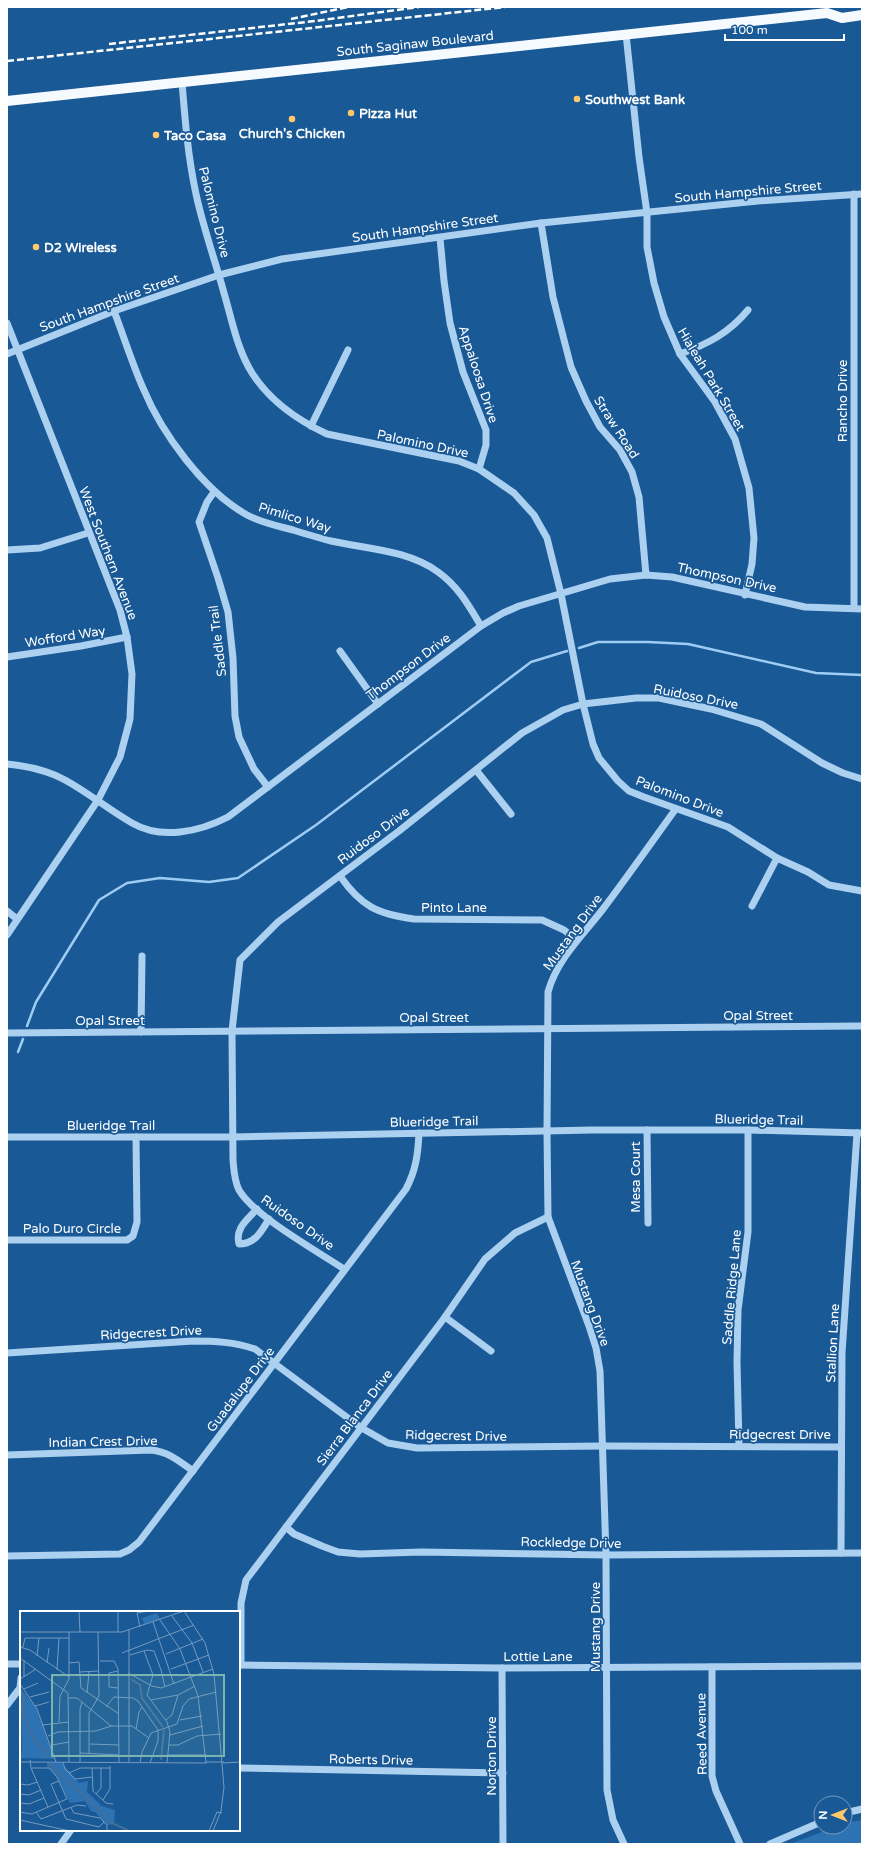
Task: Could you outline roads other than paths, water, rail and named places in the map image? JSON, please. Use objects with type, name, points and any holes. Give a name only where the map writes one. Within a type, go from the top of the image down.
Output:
[{"type":"main road","name":"South Saginaw Boulevard","points":[[7,102],[830,10],[842,18],[862,15]]},
{"type":"street","name":"Hialeah Park Street","points":[[626,34],[639,157],[647,213],[647,247],[654,283],[664,317],[680,354],[715,402],[735,439],[743,464],[750,496],[754,538],[752,564],[745,595]]},
{"type":"street","name":"Palomino Drive","points":[[182,82],[190,160],[196,193],[240,349],[252,373],[277,403],[311,426],[337,437],[459,462],[479,469],[514,493],[534,515],[547,538],[561,594],[583,704],[593,744],[599,758],[608,771],[629,791],[675,810],[728,827],[777,858],[808,872],[830,885],[862,891]]},
{"type":"street","name":"South Hampshire Street","points":[[7,354],[114,312],[219,275],[282,259],[541,223],[858,194]]},
{"type":"street","name":"Rancho Drive","points":[[854,608],[858,194]]},
{"type":"street","name":"Straw Road","points":[[541,223],[553,297],[572,367],[586,401],[600,427],[620,450],[632,472],[639,497],[646,575]]},
{"type":"street","name":"Appaloosa Drive","points":[[440,238],[444,288],[450,323],[463,372],[486,430],[486,444],[479,469]]},
{"type":"street","points":[[680,354],[701,346],[735,326],[748,310]]},
{"type":"street","name":"Pimlico Way","points":[[114,312],[143,389],[160,422],[182,454],[214,492],[248,515],[265,523],[330,541],[407,556],[422,562],[438,571],[458,591],[481,626]]},
{"type":"street","name":"West Southern Avenue","points":[[7,323],[64,466],[88,533],[120,610],[127,637],[132,674],[130,719],[120,757],[98,800],[7,935]]},
{"type":"street","points":[[311,426],[348,350]]},
{"type":"street","name":"Saddle Trail","points":[[214,492],[207,502],[199,522],[228,612],[233,658],[235,716],[239,737],[254,769],[268,787]]},
{"type":"street","points":[[7,550],[40,548],[88,533]]},
{"type":"street","name":"Thompson Drive","points":[[7,764],[23,766],[52,774],[98,800],[143,829],[156,832],[181,832],[219,822],[268,787],[481,626],[503,613],[561,594],[610,579],[646,575],[672,577],[745,595],[805,607],[862,609]]},
{"type":"street","name":"Wofford Way","points":[[7,657],[81,646],[127,637]]},
{"type":"street","points":[[340,651],[378,704]]},
{"type":"street","name":"Ruidoso Drive","points":[[344,1269],[269,1219],[245,1198],[235,1179],[232,1031],[240,960],[278,922],[399,831],[522,733],[563,710],[583,704],[636,698],[659,698],[726,713],[761,724],[822,763],[843,773],[862,779]]},
{"type":"street","points":[[476,770],[511,814]]},
{"type":"street","name":"Mustang Drive","points":[[624,1844],[613,1820],[607,1790],[606,1555],[600,1371],[596,1348],[548,1217],[546,1131],[548,992],[552,977],[577,940],[604,908],[675,810]]},
{"type":"street","points":[[752,906],[777,858]]},
{"type":"street","name":"Pinto Lane","points":[[340,876],[352,893],[365,904],[378,912],[414,919],[542,920],[564,930],[577,940]]},
{"type":"street","points":[[7,911],[17,919]]},
{"type":"street","points":[[141,1032],[142,956]]},
{"type":"street","name":"Opal Street","points":[[7,1033],[862,1026]]},
{"type":"street","name":"Blueridge Trail","points":[[7,1137],[233,1137],[647,1130],[748,1130],[860,1133]]},
{"type":"street","name":"Mesa Court","points":[[647,1130],[648,1223]]},
{"type":"street","name":"Saddle Ridge Lane","points":[[739,1446],[737,1362],[738,1310],[748,1232],[748,1130]]},
{"type":"street","name":"Guadalupe Drive","points":[[7,1556],[120,1554],[129,1550],[139,1542],[406,1189],[415,1167],[418,1154],[419,1133]]},
{"type":"street","name":"Stallion Lane","points":[[841,1553],[842,1353],[860,1133]]},
{"type":"street","name":"Palo Duro Circle","points":[[7,1240],[128,1240],[133,1236],[136,1222],[136,1137]]},
{"type":"street","points":[[257,1209],[239,1228],[237,1236],[239,1244],[247,1244],[256,1239],[269,1219]]},
{"type":"street","name":"Sierra Blanca Drive","points":[[240,1665],[241,1603],[242,1589],[246,1580],[445,1318],[485,1259],[515,1234],[548,1217]]},
{"type":"street","points":[[445,1318],[491,1352]]},
{"type":"street","name":"Ridgecrest Drive","points":[[7,1353],[217,1341],[235,1343],[255,1349],[360,1428],[388,1443],[417,1448],[603,1446],[841,1447]]},
{"type":"street","name":"Indian Crest Drive","points":[[7,1455],[151,1450],[162,1451],[171,1455],[193,1471]]},
{"type":"street","name":"Rockledge Drive","points":[[286,1527],[294,1534],[338,1552],[360,1554],[421,1552],[606,1555],[862,1553]]},
{"type":"street","points":[[7,1664],[20,1664]]},
{"type":"street","name":"Lottie Lane","points":[[240,1665],[502,1668],[862,1666]]},
{"type":"street","name":"Reed Avenue","points":[[712,1667],[712,1776],[716,1791],[740,1844]]},
{"type":"street","name":"Norton Drive","points":[[502,1668],[503,1844]]},
{"type":"street","points":[[7,1705],[20,1688]]},
{"type":"street","name":"Roberts Drive","points":[[240,1768],[503,1772]]},
{"type":"street","points":[[770,1844],[813,1825]]},
{"type":"street","points":[[61,1844],[70,1831]]},
{"type":"waterway","points":[[579,648],[598,642],[688,644],[816,673],[862,675]]},
{"type":"waterway","points":[[27,1026],[36,1002],[99,900],[127,883],[160,878],[209,882],[238,878],[316,825],[531,662],[567,651]]},
{"type":"waterway","points":[[18,1052],[23,1039]]},
{"type":"railway","points":[[291,19],[348,7]]},
{"type":"railway","points":[[109,44],[315,21],[419,7]]},
{"type":"railway","points":[[7,61],[505,7]]},
{"type":"place","name":"Southwest Bank","points":[[577,99]]},
{"type":"place","name":"Pizza Hut","points":[[351,113]]},
{"type":"place","name":"Church's Chicken","points":[[292,119]]},
{"type":"place","name":"Taco Casa","points":[[156,135]]},
{"type":"place","name":"D2 Wireless","points":[[36,247]]}]
